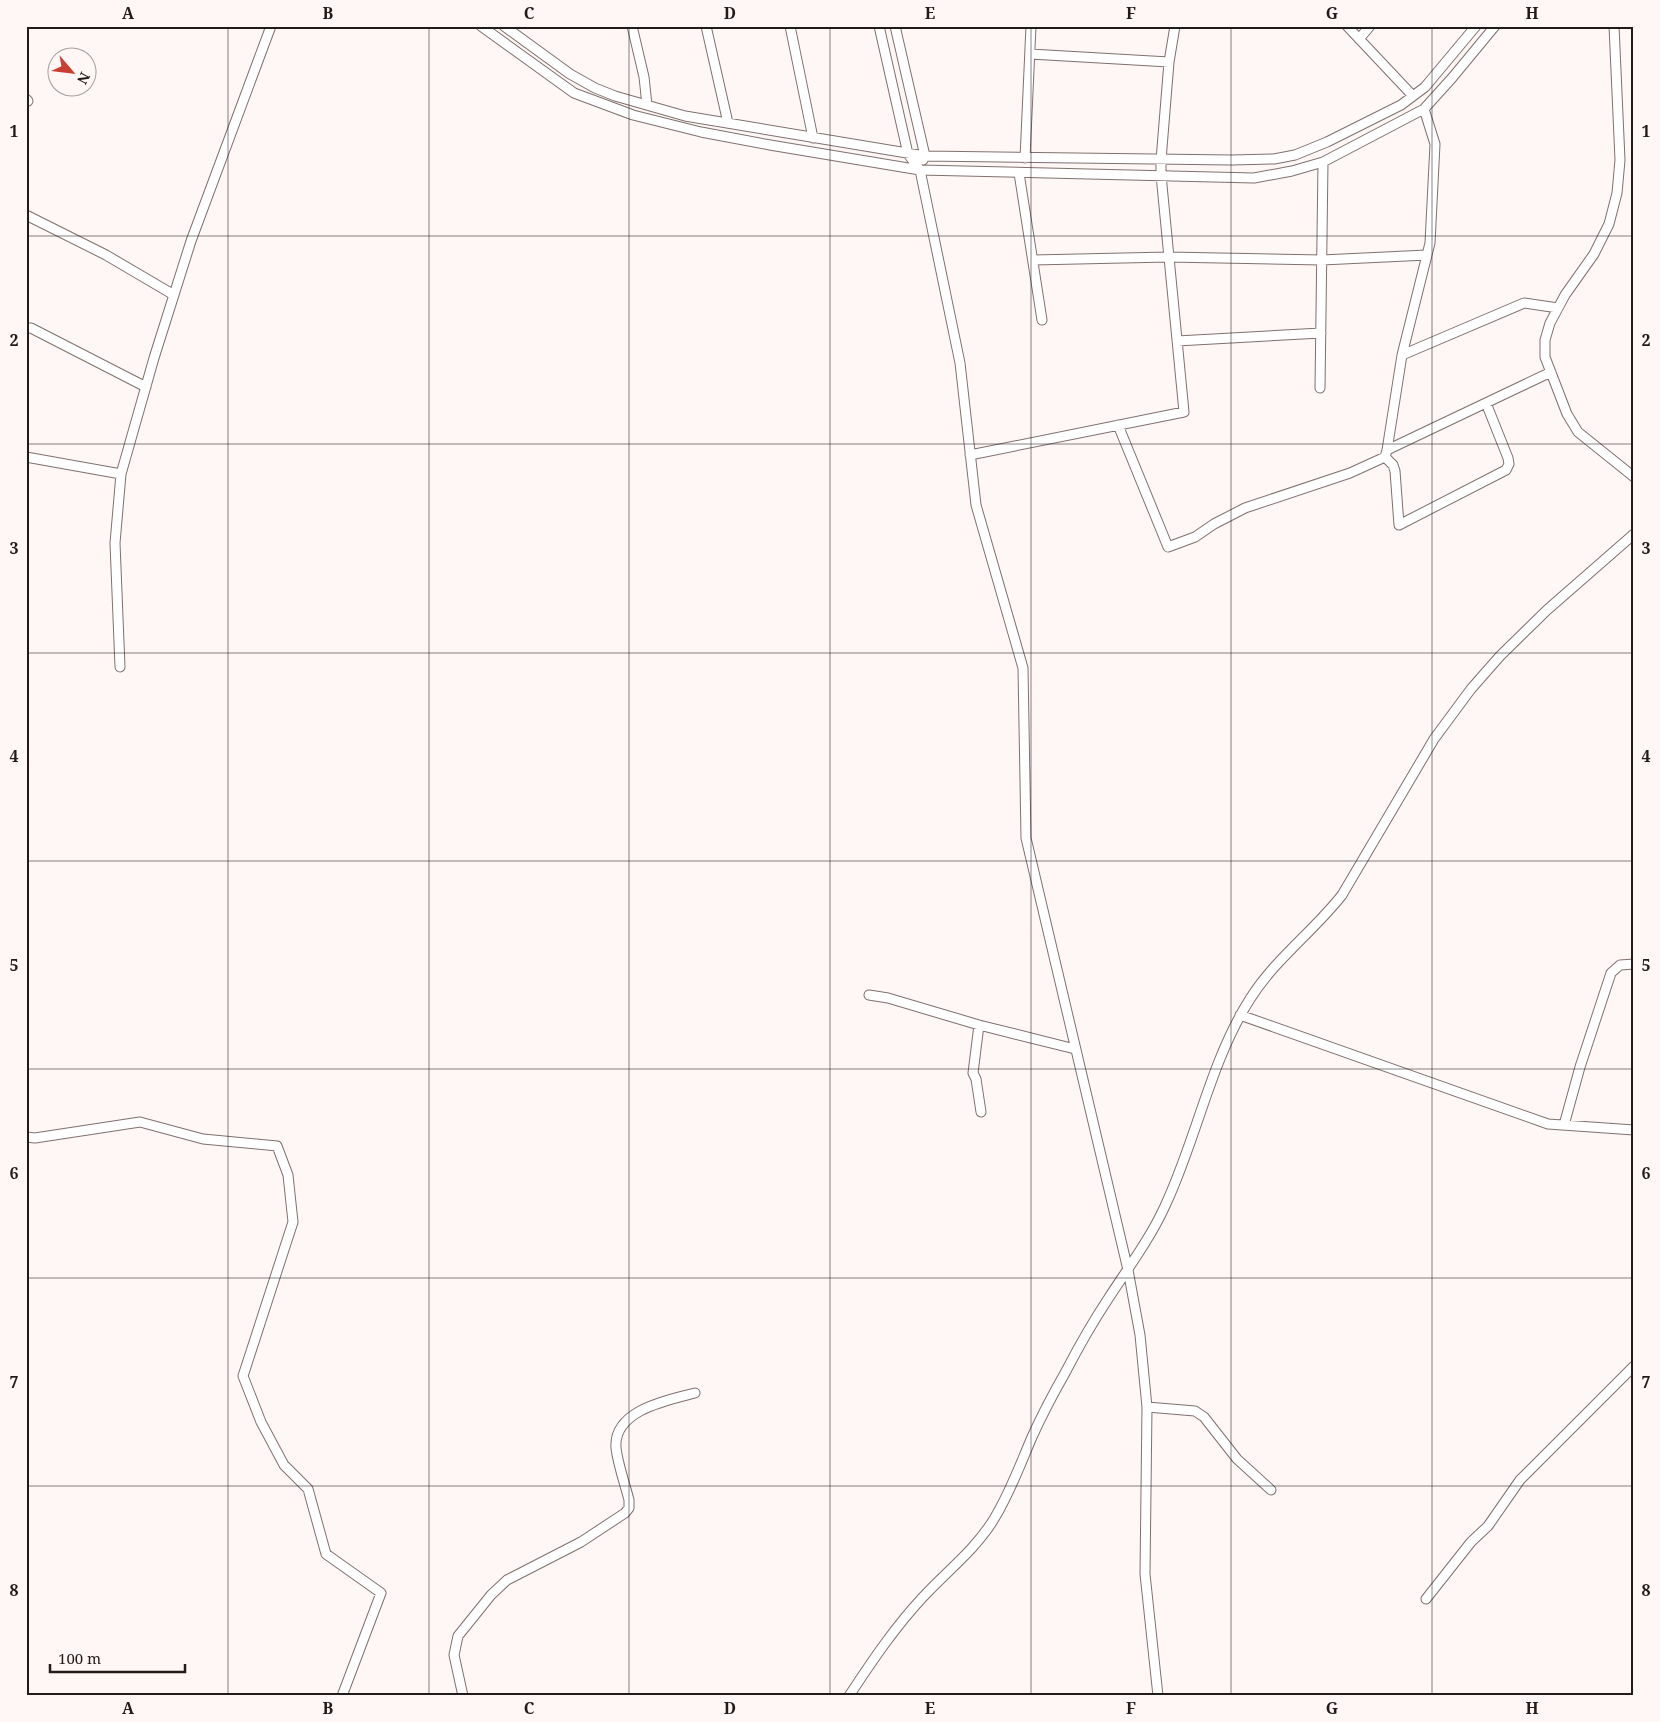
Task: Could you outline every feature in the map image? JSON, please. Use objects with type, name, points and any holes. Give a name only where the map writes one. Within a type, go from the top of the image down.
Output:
[{"type":"street","points":[[120,667],[115,544],[121,474],[191,241],[271,26]]},
{"type":"street","points":[[481,26],[574,93],[633,116],[701,132],[920,170],[1254,178],[1292,171],[1323,162],[1424,109],[1495,26]]},
{"type":"street","points":[[504,26],[570,74],[616,96],[685,116],[925,156],[1161,160],[1274,159],[1295,155],[1336,138],[1401,105],[1413,96],[1431,80],[1476,26]]},
{"type":"street","points":[[632,26],[644,76],[647,106]]},
{"type":"street","points":[[706,26],[728,123]]},
{"type":"street","points":[[790,26],[813,138]]},
{"type":"street","points":[[879,26],[908,154],[920,170],[960,363],[976,505],[1023,668],[1026,838],[1128,1270],[1140,1335],[1147,1408],[1145,1574],[1158,1696]]},
{"type":"street","points":[[895,26],[925,156],[920,170]]},
{"type":"street","points":[[1024,158],[1031,26]]},
{"type":"street","points":[[970,455],[1184,412],[1161,175],[1169,62],[1175,26]]},
{"type":"street","points":[[1347,26],[1413,96]]},
{"type":"street","points":[[1359,39],[1370,26]]},
{"type":"street","points":[[1614,26],[1620,160],[1614,209],[1594,254],[1565,295],[1550,323],[1545,340],[1545,358],[1567,414],[1578,432],[1634,477]]},
{"type":"street","points":[[1030,54],[1169,62]]},
{"type":"street","points":[[1424,109],[1436,144],[1430,243],[1402,355],[1386,453],[1395,471],[1399,525],[1506,470],[1509,464],[1508,458],[1486,403]]},
{"type":"street","points":[[1320,388],[1323,162]]},
{"type":"street","points":[[1019,172],[1042,320]]},
{"type":"street","points":[[26,215],[106,255],[174,295]]},
{"type":"street","points":[[1033,260],[1168,257],[1322,260],[1428,255]]},
{"type":"street","points":[[1402,355],[1524,303],[1558,308]]},
{"type":"street","points":[[26,328],[31,328],[146,387]]},
{"type":"street","points":[[1176,341],[1321,333]]},
{"type":"street","points":[[1118,426],[1168,547],[1195,537],[1214,524],[1245,508],[1350,473],[1386,453],[1550,372]]},
{"type":"street","points":[[26,457],[121,474]]},
{"type":"street","points":[[849,1696],[904,1620],[932,1588],[967,1554],[994,1520],[1060,1382],[1097,1317],[1144,1244],[1165,1206],[1222,1054],[1240,1015],[1260,984],[1278,963],[1331,910],[1342,895],[1434,739],[1471,689],[1547,610],[1634,534]]},
{"type":"street","points":[[1564,1125],[1610,973],[1620,965],[1634,964]]},
{"type":"street","points":[[870,996],[888,998],[979,1025],[1075,1049]]},
{"type":"street","points":[[1240,1015],[1548,1124],[1634,1130]]},
{"type":"street","points":[[979,1025],[973,1073],[976,1079],[981,1112]]},
{"type":"street","points":[[26,1138],[140,1122],[203,1139],[278,1146],[288,1175],[293,1222],[243,1376],[261,1422],[284,1466],[308,1489],[326,1554],[381,1593],[342,1696]]},
{"type":"street","points":[[1426,1599],[1471,1542],[1488,1526],[1520,1480],[1634,1366]]},
{"type":"street","points":[[463,1696],[454,1649],[458,1636],[472,1617],[507,1580],[581,1542],[625,1513],[629,1500],[617,1455],[616,1443],[618,1432],[638,1411],[656,1403],[695,1392]]},
{"type":"street","points":[[1147,1408],[1195,1411],[1204,1417],[1237,1459],[1271,1490]]}]
